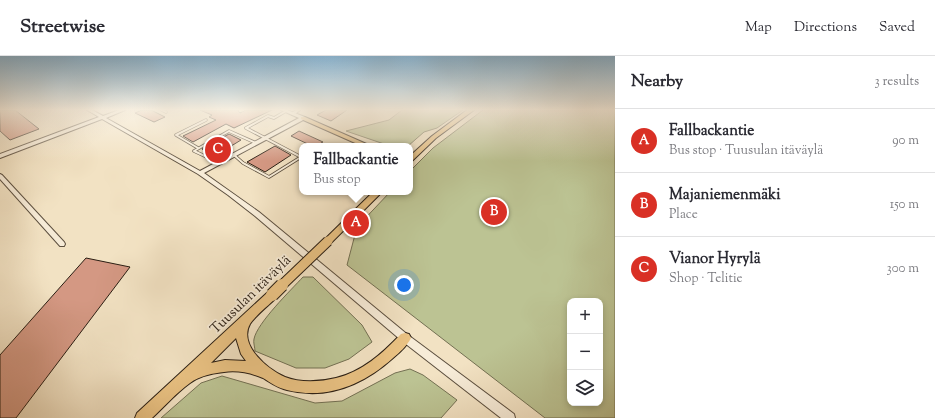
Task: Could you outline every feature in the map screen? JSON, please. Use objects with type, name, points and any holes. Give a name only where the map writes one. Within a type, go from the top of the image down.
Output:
[{"type":"main road","points":[[323,127],[361,143]]},
{"type":"main road","points":[[413,156],[448,127]]},
{"type":"main road","points":[[349,138],[359,143]]},
{"type":"main road","points":[[349,138],[364,143]]},
{"type":"main road","name":"Tuusulan itäväylä","points":[[142,418],[186,378],[375,195]]},
{"type":"main road","points":[[245,321],[240,336],[242,344],[246,352],[264,372]]},
{"type":"main road","points":[[186,378],[204,370],[228,365],[264,372],[286,384],[299,387],[314,388],[340,385],[358,377],[374,367],[405,338]]},
{"type":"street","points":[[0,156],[80,127]]},
{"type":"street","points":[[120,127],[200,173],[257,214],[405,338],[510,418]]},
{"type":"street","points":[[200,173],[286,127]]},
{"type":"street","points":[[0,176],[62,244]]},
{"type":"lane","points":[[192,127],[176,135],[198,148]]},
{"type":"lane","points":[[248,127],[246,128],[299,156]]},
{"type":"lane","points":[[256,143],[229,131],[194,151],[209,158],[224,153],[233,156],[269,177],[299,158]]},
{"type":"green space","points":[[362,127],[439,127],[424,132],[411,143],[381,143],[346,131]]},
{"type":"green space","points":[[461,127],[615,127],[615,418],[545,418],[347,265],[357,227],[387,195],[413,195],[413,168],[433,148]]},
{"type":"green space","points":[[303,277],[313,277],[362,325],[372,342],[349,359],[325,368],[296,368],[255,351],[254,339],[261,324]]},
{"type":"green space","points":[[410,369],[423,375],[457,400],[441,418],[161,418],[201,383],[222,376],[315,403],[342,401],[395,373]]},
{"type":"building","points":[[0,127],[36,127],[39,129],[10,140],[0,131]]},
{"type":"building","points":[[202,127],[221,127],[193,142],[183,136]]},
{"type":"building","points":[[299,131],[323,142],[306,143],[291,136]]},
{"type":"building","points":[[229,134],[241,140],[223,151],[212,154],[202,149]]},
{"type":"building","points":[[275,146],[291,155],[265,172],[247,162]]},
{"type":"building","points":[[86,258],[130,267],[16,418],[0,418],[0,355]]},
{"type":"place","name":"Vianor Hyrylä","points":[[218,150]]},
{"type":"place","name":"Majaniemenmäki","points":[[494,212]]},
{"type":"place","name":"Fallbackantie","points":[[356,223]]}]
